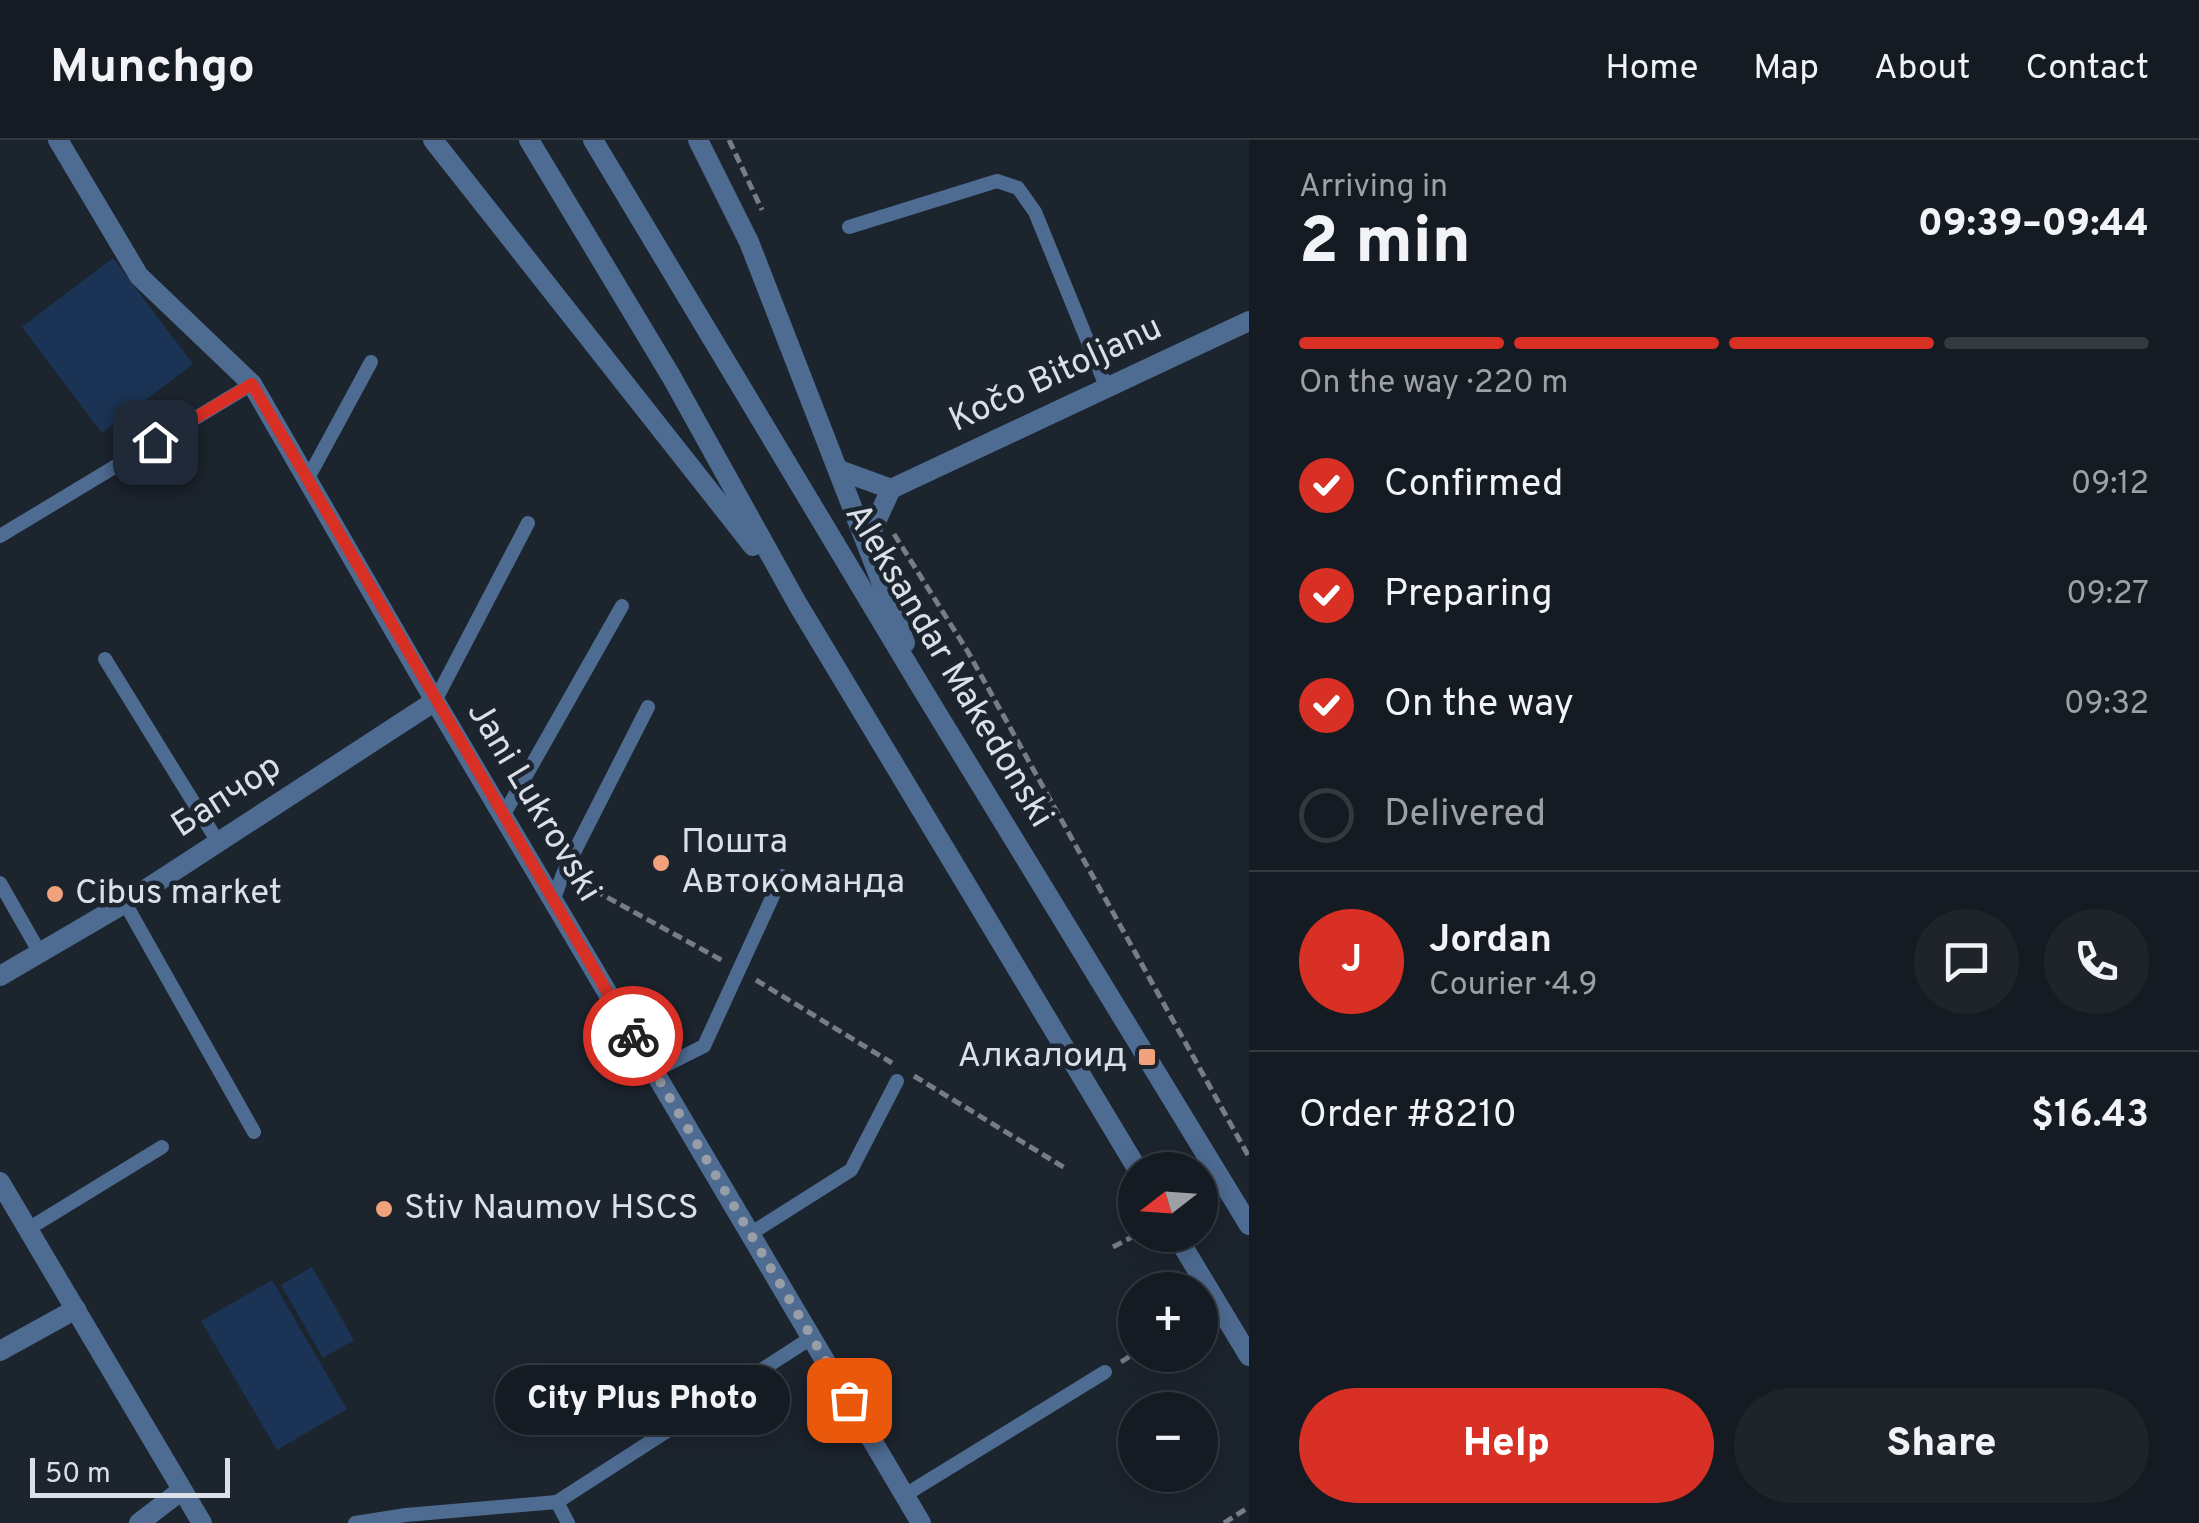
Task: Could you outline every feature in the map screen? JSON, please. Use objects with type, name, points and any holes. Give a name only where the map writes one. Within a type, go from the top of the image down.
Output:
[{"type":"street","name":"Jani Lukrovski","points":[[58,140],[139,276],[252,384],[921,1523]]},
{"type":"street","points":[[433,140],[797,603]]},
{"type":"street","points":[[529,140],[670,376],[797,603],[1127,1152]]},
{"type":"street","name":"Aleksandar Makedonski","points":[[593,140],[1249,1225]]},
{"type":"street","points":[[698,140],[750,242],[924,692]]},
{"type":"street","name":"Kočo Bitoljanu","points":[[891,489],[1249,321]]},
{"type":"street","points":[[839,470],[891,489],[867,541]]},
{"type":"street","name":"Бапчор","points":[[0,976],[124,902],[435,701]]},
{"type":"street","points":[[0,1182],[202,1523]]},
{"type":"street","points":[[1186,1252],[1249,1356]]},
{"type":"street","points":[[0,1351],[76,1309]]},
{"type":"street","points":[[139,1523],[182,1490]]},
{"type":"lane","points":[[848,227],[997,181],[1018,188],[1036,212],[1106,386]]},
{"type":"lane","points":[[308,480],[371,362]]},
{"type":"lane","points":[[0,536],[252,384]]},
{"type":"lane","points":[[435,701],[528,522]]},
{"type":"lane","points":[[503,816],[622,606]]},
{"type":"lane","points":[[105,659],[218,842]]},
{"type":"lane","points":[[553,901],[648,707]]},
{"type":"lane","points":[[654,1071],[704,1046],[782,876]]},
{"type":"lane","points":[[0,884],[40,953]]},
{"type":"lane","points":[[124,902],[254,1132]]},
{"type":"lane","points":[[750,1234],[851,1170],[897,1081]]},
{"type":"lane","points":[[28,1230],[162,1147]]},
{"type":"lane","points":[[355,1523],[558,1502],[812,1338]]},
{"type":"lane","points":[[905,1495],[1105,1372]]},
{"type":"lane","points":[[558,1502],[568,1523]]},
{"type":"path","points":[[729,140],[762,210]]},
{"type":"path","points":[[880,511],[978,669],[1249,1157]]},
{"type":"path","points":[[563,874],[739,970],[1065,1168]]},
{"type":"path","points":[[782,876],[901,892]]},
{"type":"path","points":[[1113,1247],[1118,1244]]},
{"type":"path","points":[[1224,1523],[1249,1508]]},
{"type":"shaded area","points":[[113,258],[193,364],[102,433],[22,327]]},
{"type":"shaded area","points":[[312,1267],[354,1340],[323,1358],[281,1285]]},
{"type":"shaded area","points":[[272,1280],[347,1409],[277,1450],[201,1321]]},
{"type":"way so far","points":[[633,1036],[849,1400]]},
{"type":"place","name":"Пошта Автокоманда","points":[[661,863]]},
{"type":"place","name":"Cibus market","points":[[55,894]]},
{"type":"place","name":"Алкалоид","points":[[1147,1057]]},
{"type":"place","name":"Stiv Naumov HSCS","points":[[384,1209]]},
{"type":"place","name":"City Plus Photo","points":[[849,1400]]},
{"type":"route","points":[[155,442],[252,384],[633,1036]]}]
